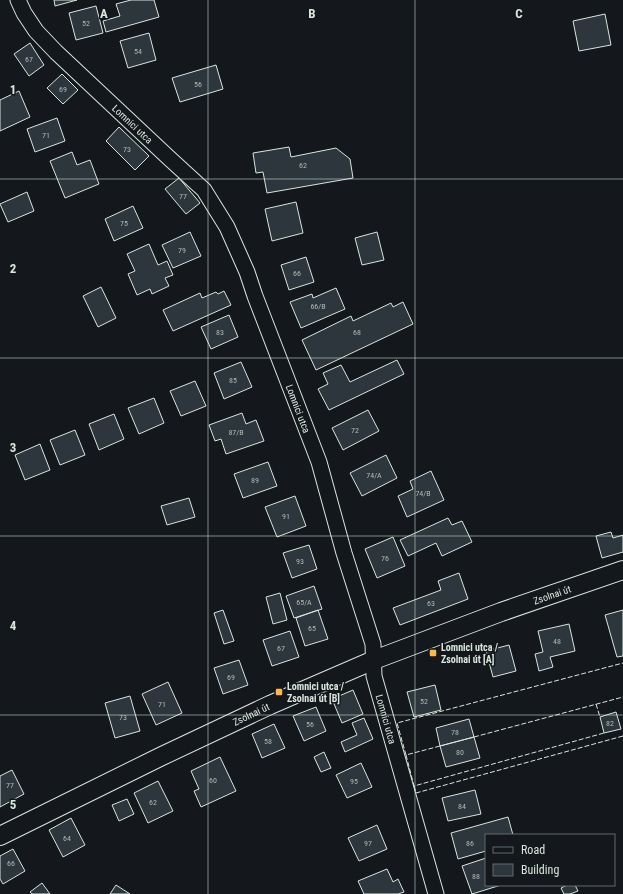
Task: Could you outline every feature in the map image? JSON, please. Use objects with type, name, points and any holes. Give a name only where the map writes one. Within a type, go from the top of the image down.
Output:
[{"type":"street","name":"Lomnici utca","points":[[18,0],[24,13],[36,31],[56,52],[204,190],[226,227],[247,272],[319,462],[344,553],[373,644],[374,676],[436,894]]},
{"type":"street","name":"Zsolnai út","points":[[0,836],[176,749],[270,705],[374,660],[501,612],[623,570]]},
{"type":"building","points":[[54,0],[77,0],[55,6]]},
{"type":"building","points":[[131,0],[154,0],[159,17],[106,32],[103,21],[120,16],[116,4]]},
{"type":"building","points":[[96,6],[103,33],[76,40],[69,13]]},
{"type":"building","points":[[605,14],[611,45],[579,51],[573,21]]},
{"type":"building","points":[[149,33],[156,60],[128,68],[120,41]]},
{"type":"building","points":[[30,43],[44,65],[29,76],[14,54]]},
{"type":"building","points":[[216,65],[223,89],[180,102],[172,78]]},
{"type":"building","points":[[62,74],[78,90],[63,104],[47,88]]},
{"type":"building","points":[[19,91],[30,117],[0,131],[0,100]]},
{"type":"building","points":[[57,118],[65,141],[35,152],[27,129]]},
{"type":"building","points":[[119,127],[149,156],[135,170],[106,141]]},
{"type":"building","points":[[289,147],[291,157],[336,148],[350,159],[353,178],[267,193],[263,172],[256,173],[253,153]]},
{"type":"building","points":[[72,152],[77,165],[90,160],[99,184],[65,198],[50,161]]},
{"type":"building","points":[[179,178],[200,203],[186,214],[165,189]]},
{"type":"building","points":[[27,192],[34,211],[8,222],[0,204]]},
{"type":"building","points":[[296,202],[303,233],[272,241],[265,209]]},
{"type":"building","points":[[133,206],[143,228],[114,241],[105,219]]},
{"type":"building","points":[[190,232],[201,256],[173,268],[162,245]]},
{"type":"building","points":[[377,232],[384,260],[362,265],[355,238]]},
{"type":"building","points":[[149,244],[158,265],[167,261],[173,275],[165,278],[169,286],[152,294],[150,289],[137,295],[128,274],[135,271],[127,254]]},
{"type":"building","points":[[306,257],[314,282],[289,290],[281,265]]},
{"type":"building","points":[[101,287],[116,318],[98,327],[83,296]]},
{"type":"building","points":[[336,288],[345,309],[301,328],[290,302],[312,294],[313,298]]},
{"type":"building","points":[[224,291],[231,305],[173,331],[163,310],[200,293],[202,298],[216,292],[218,294]]},
{"type":"building","points":[[403,302],[413,324],[316,370],[302,340],[351,316],[353,321],[391,303],[393,307]]},
{"type":"building","points":[[229,315],[238,337],[211,349],[201,327]]},
{"type":"building","points":[[397,360],[404,374],[329,410],[318,389],[328,384],[323,373],[341,365],[350,382]]},
{"type":"building","points":[[241,362],[252,387],[224,399],[214,373]]},
{"type":"building","points":[[195,381],[206,406],[181,416],[170,391]]},
{"type":"building","points":[[154,398],[164,423],[139,434],[128,408]]},
{"type":"building","points":[[368,410],[379,431],[343,450],[332,428]]},
{"type":"building","points":[[242,413],[246,424],[256,420],[264,441],[226,454],[221,439],[215,441],[209,425]]},
{"type":"building","points":[[114,414],[124,439],[99,450],[89,424]]},
{"type":"building","points":[[75,430],[85,455],[60,465],[50,440]]},
{"type":"building","points":[[40,444],[50,470],[25,480],[15,455]]},
{"type":"building","points":[[386,455],[397,478],[362,496],[350,473]]},
{"type":"building","points":[[268,462],[277,486],[243,498],[234,474]]},
{"type":"building","points":[[431,471],[444,500],[407,517],[398,496],[413,489],[410,481]]},
{"type":"building","points":[[295,496],[306,526],[277,537],[265,507]]},
{"type":"building","points":[[189,498],[195,517],[167,525],[161,506]]},
{"type":"building","points":[[448,518],[452,525],[462,521],[472,542],[442,556],[436,543],[408,556],[400,540]]},
{"type":"building","points":[[611,532],[613,538],[623,535],[623,552],[602,558],[596,536]]},
{"type":"building","points":[[393,537],[405,566],[377,578],[365,549]]},
{"type":"building","points":[[309,545],[317,569],[292,578],[283,553]]},
{"type":"building","points":[[459,573],[468,599],[400,625],[393,608],[441,590],[438,581]]},
{"type":"building","points":[[314,586],[322,609],[294,618],[286,596]]},
{"type":"building","points":[[280,593],[287,620],[273,624],[266,597]]},
{"type":"building","points":[[223,610],[234,641],[224,644],[214,613]]},
{"type":"building","points":[[318,610],[328,639],[305,646],[296,618]]},
{"type":"building","points":[[623,610],[623,656],[617,657],[605,615]]},
{"type":"building","points":[[569,624],[575,651],[550,657],[553,667],[539,671],[535,654],[543,652],[538,631]]},
{"type":"building","points":[[290,631],[299,657],[272,666],[263,640]]},
{"type":"building","points":[[509,645],[516,671],[493,677],[486,651]]},
{"type":"building","points":[[239,660],[248,685],[223,694],[214,668]]},
{"type":"building","points":[[168,682],[182,713],[156,725],[142,694]]},
{"type":"building","points":[[435,685],[441,710],[414,717],[407,692]]},
{"type":"building","points":[[353,690],[363,714],[342,723],[332,699]]},
{"type":"building","points":[[130,696],[140,731],[115,738],[105,703]]},
{"type":"building","points":[[316,707],[326,731],[304,741],[293,716]]},
{"type":"building","points":[[616,712],[621,729],[604,733],[600,717]]},
{"type":"building","points":[[364,718],[373,739],[345,752],[341,742],[357,735],[352,723]]},
{"type":"building","points":[[469,719],[474,737],[440,746],[436,728]]},
{"type":"building","points":[[274,724],[285,748],[262,758],[252,734]]},
{"type":"building","points":[[474,737],[480,758],[446,767],[440,746]]},
{"type":"building","points":[[324,752],[331,768],[321,772],[314,757]]},
{"type":"building","points":[[220,757],[236,791],[201,807],[194,791],[199,789],[191,771]]},
{"type":"building","points":[[361,763],[372,787],[347,798],[336,775]]},
{"type":"building","points":[[12,770],[24,794],[0,807],[0,776]]},
{"type":"building","points":[[158,781],[173,811],[148,823],[134,793]]},
{"type":"building","points":[[475,790],[481,814],[448,821],[442,798]]},
{"type":"building","points":[[127,799],[134,814],[119,821],[112,805]]},
{"type":"building","points":[[508,817],[513,834],[485,834],[485,851],[458,859],[451,833]]},
{"type":"building","points":[[71,818],[85,845],[63,857],[49,830]]},
{"type":"building","points":[[377,825],[387,849],[359,861],[348,838]]},
{"type":"building","points":[[13,849],[25,871],[3,884],[0,879],[0,856]]},
{"type":"building","points":[[485,858],[485,886],[498,886],[472,894],[462,866]]},
{"type":"building","points":[[387,869],[393,882],[398,879],[404,892],[398,894],[364,894],[358,881]]},
{"type":"building","points":[[42,883],[50,894],[32,894],[30,892]]},
{"type":"building","points":[[116,885],[130,894],[110,894]]},
{"type":"building","points":[[565,886],[576,886],[578,891],[570,894],[564,894],[561,888]]},
{"type":"fence","points":[[440,746],[406,755],[397,723],[623,663]]},
{"type":"fence","points":[[474,737],[623,697]]},
{"type":"fence","points":[[596,704],[600,717]]},
{"type":"fence","points":[[406,755],[414,786],[604,733]]},
{"type":"fence","points":[[414,786],[416,793],[623,736]]},
{"type":"place","name":"Lomnici utca / Zsolnai út [A]","points":[[433,653]]},
{"type":"place","name":"Lomnici utca / Zsolnai út [B]","points":[[279,692]]}]
